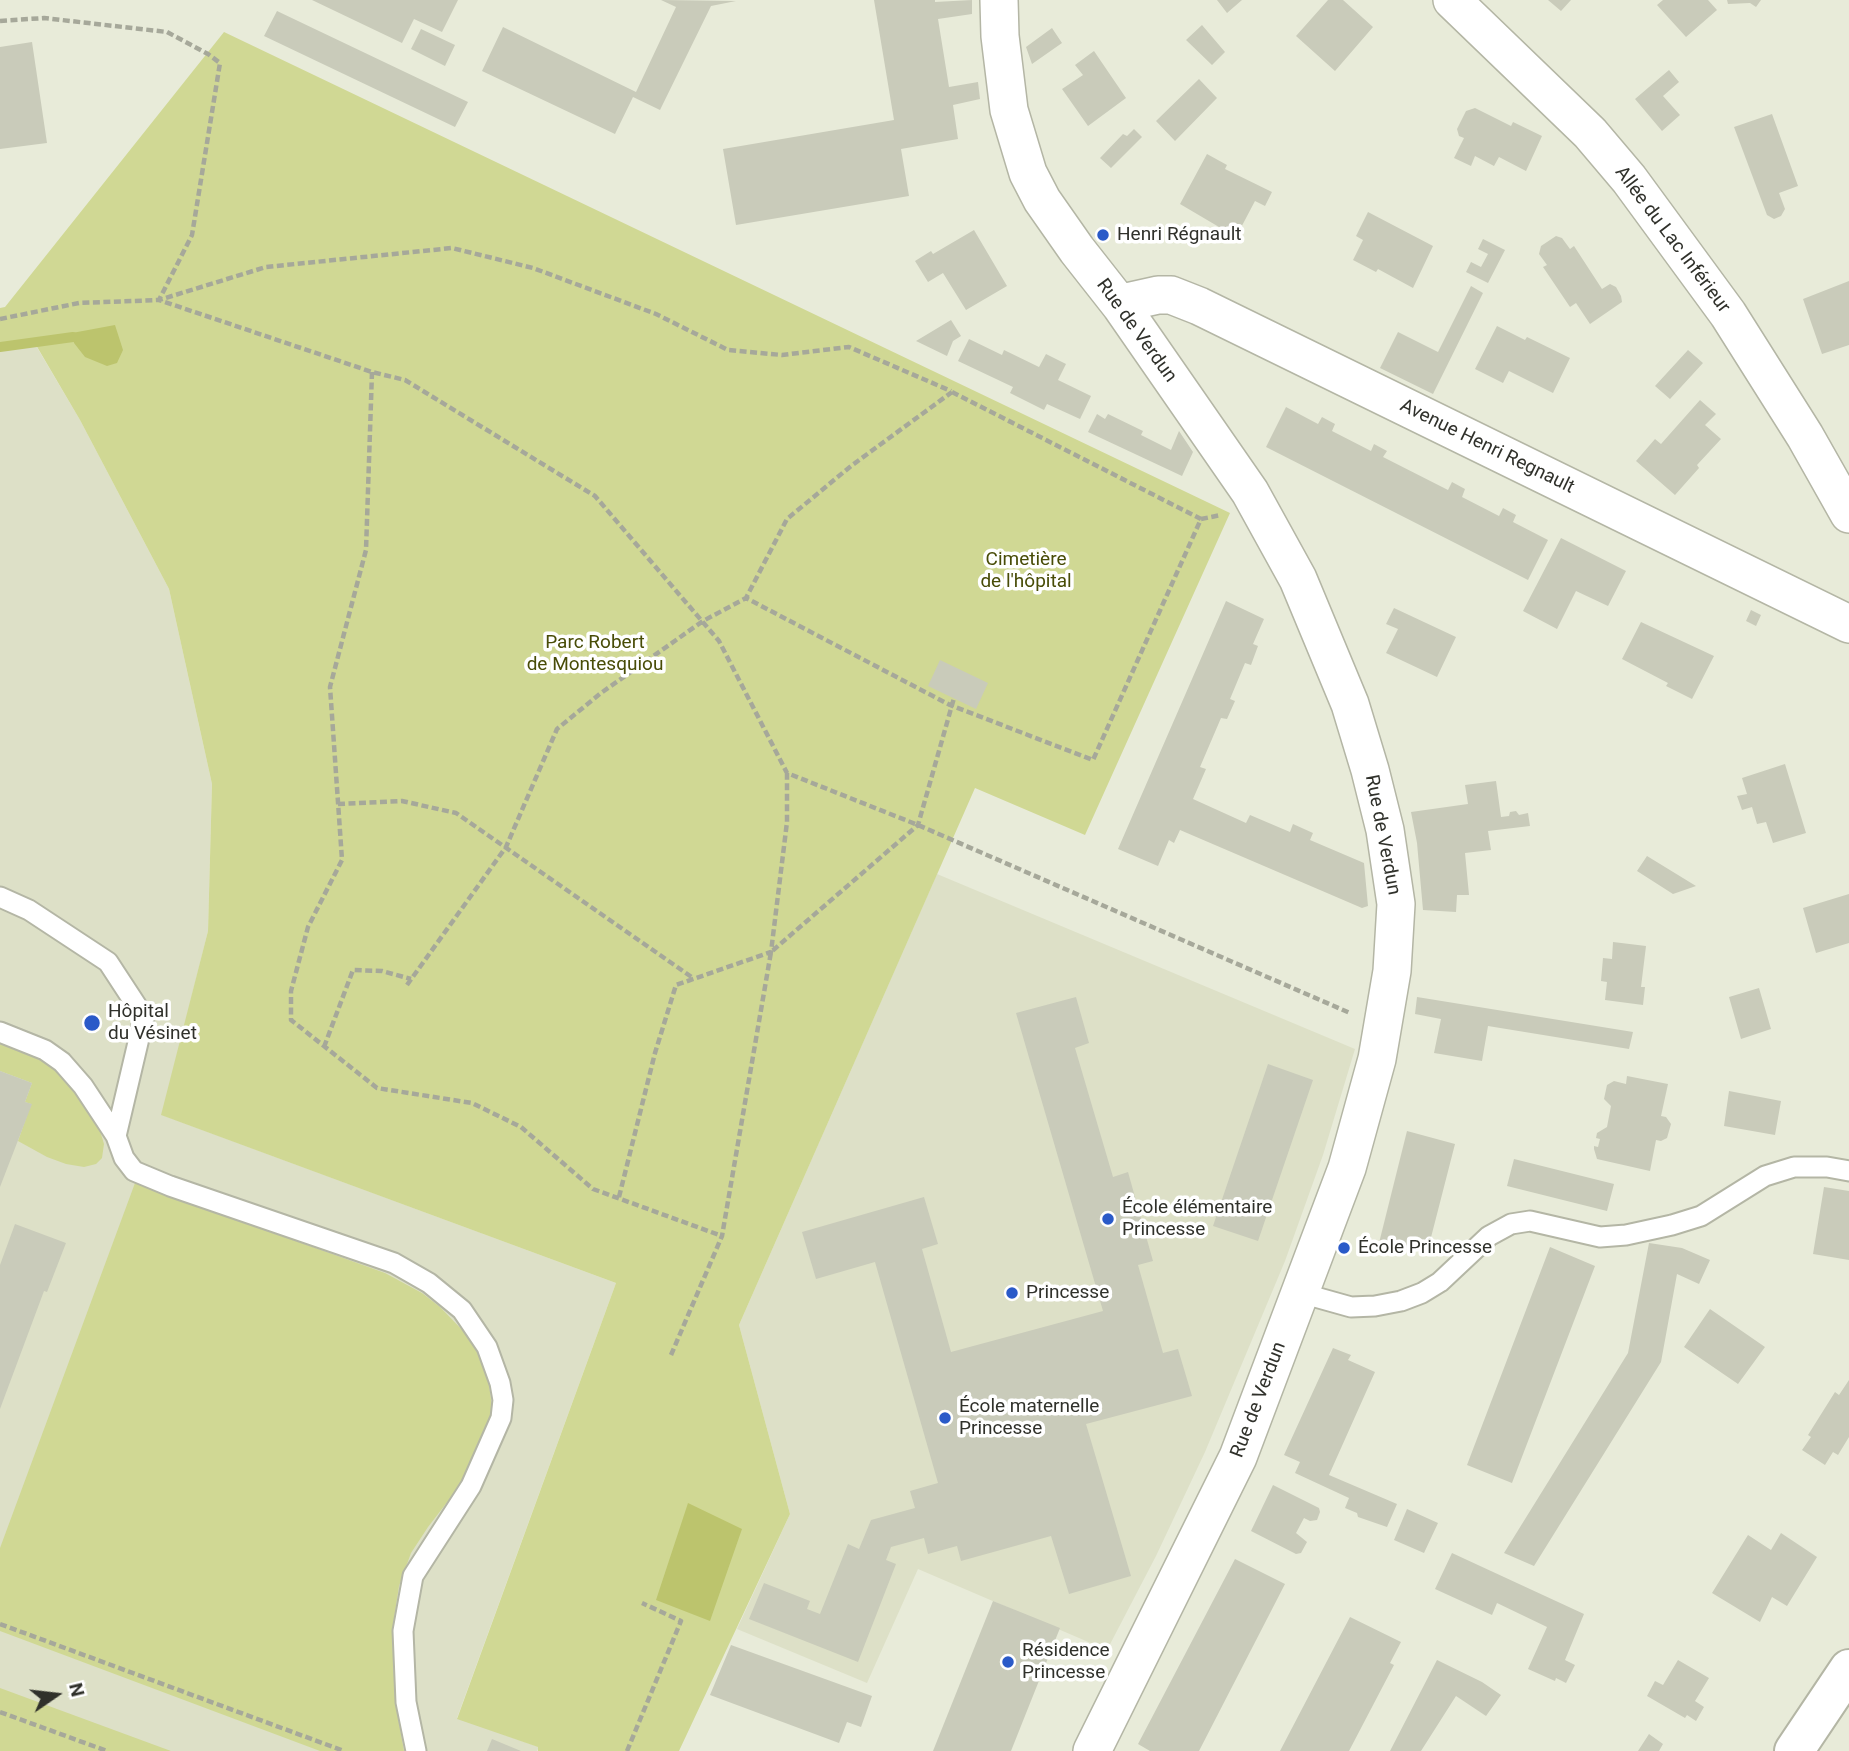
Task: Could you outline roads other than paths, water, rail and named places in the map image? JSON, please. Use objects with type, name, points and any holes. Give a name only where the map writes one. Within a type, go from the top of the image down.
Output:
[{"type":"main road","points":[[1794,1751],[1848,1671]]},
{"type":"street","name":"Rue de Verdun","points":[[999,0],[1000,36],[1009,110],[1028,173],[1042,200],[1121,306],[1251,492],[1298,579],[1350,705],[1370,770],[1385,830],[1396,904],[1392,971],[1383,1027],[1377,1059],[1347,1168],[1238,1457],[1093,1751]]},
{"type":"street","name":"Allée du Lac Inférieur","points":[[1452,0],[1590,133],[1629,179],[1728,314],[1805,436],[1849,514]]},
{"type":"street","name":"Avenue Henri Regnault","points":[[1121,306],[1158,295],[1171,295],[1199,306],[1849,624]]},
{"type":"lane","points":[[0,897],[29,911],[108,962],[144,1017],[116,1136]]},
{"type":"lane","points":[[0,1032],[45,1050],[62,1062],[83,1086],[116,1136],[124,1158],[134,1171],[170,1186],[394,1263],[429,1283],[462,1310],[487,1347],[500,1383],[503,1400],[501,1418],[471,1486],[413,1576],[403,1631],[406,1702],[416,1751]]},
{"type":"lane","points":[[1300,1293],[1351,1307],[1388,1304],[1422,1293],[1440,1282],[1489,1236],[1511,1224],[1531,1221],[1600,1237],[1626,1235],[1701,1216],[1765,1176],[1794,1167],[1827,1167],[1849,1171]]},
{"type":"waterway","points":[[0,347],[73,337]]},
{"type":"place","name":"Henri Régnault","points":[[1103,235]]},
{"type":"place","name":"Hôpital du Vésinet","points":[[92,1023]]},
{"type":"place","name":"École élémentaire Princesse","points":[[1108,1219]]},
{"type":"place","name":"École Princesse","points":[[1344,1248]]},
{"type":"place","name":"Princesse","points":[[1012,1293]]},
{"type":"place","name":"École maternelle Princesse","points":[[945,1418]]},
{"type":"place","name":"Résidence Princesse","points":[[1008,1662]]},
{"type":"park label","name":"Cimetière de l'hôpital","points":[[1026,571]]},
{"type":"park label","name":"Parc Robert de Montesquiou","points":[[595,654]]}]
